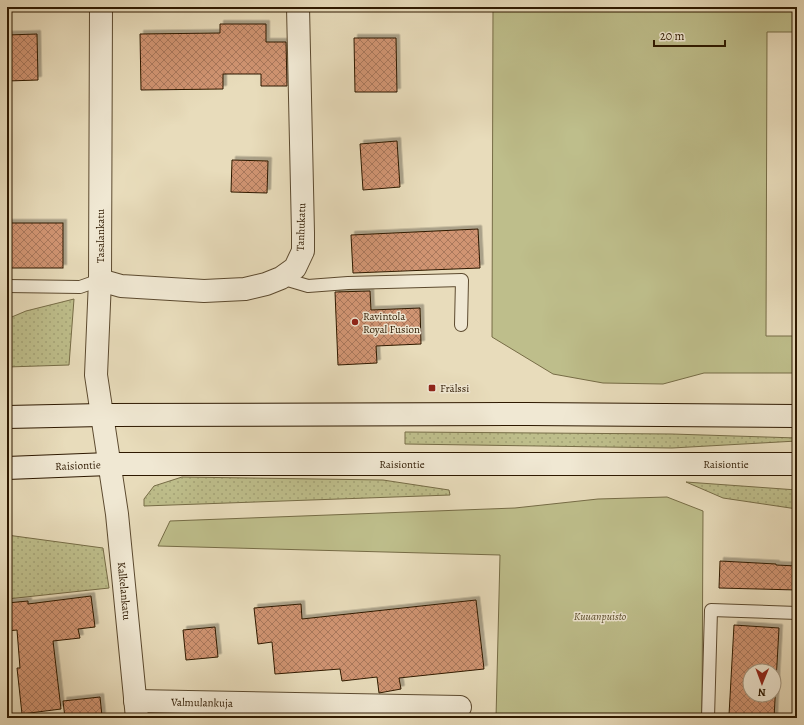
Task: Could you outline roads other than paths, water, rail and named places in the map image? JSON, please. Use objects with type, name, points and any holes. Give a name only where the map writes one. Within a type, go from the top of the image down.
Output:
[{"type":"main road","name":"Tasalankatu","points":[[101,7],[100,280],[96,375],[110,464]]},
{"type":"main road","name":"Tanhukatu","points":[[100,280],[121,286],[204,291],[245,289],[266,284],[281,278],[295,268],[302,251],[298,7]]},
{"type":"main road","points":[[7,417],[102,415],[528,414],[797,416]]},
{"type":"main road","name":"Raisiontie","points":[[7,468],[110,464],[797,464]]},
{"type":"main road","name":"Kalkelankatu","points":[[110,464],[117,514],[136,710]]},
{"type":"main road","name":"Valmulankuja","points":[[136,710],[423,712],[460,707]]},
{"type":"lane","points":[[281,278],[308,286],[348,283],[462,280],[461,325]]},
{"type":"lane","points":[[7,286],[80,287],[100,280]]},
{"type":"lane","points":[[708,718],[711,610],[797,613]]},
{"type":"place","name":"Ravintola Royal Fusion","points":[[355,322]]},
{"type":"place","name":"Frälssi","points":[[432,388]]},
{"type":"park label","name":"Kuuanpuisto","points":[[600,616]]}]
